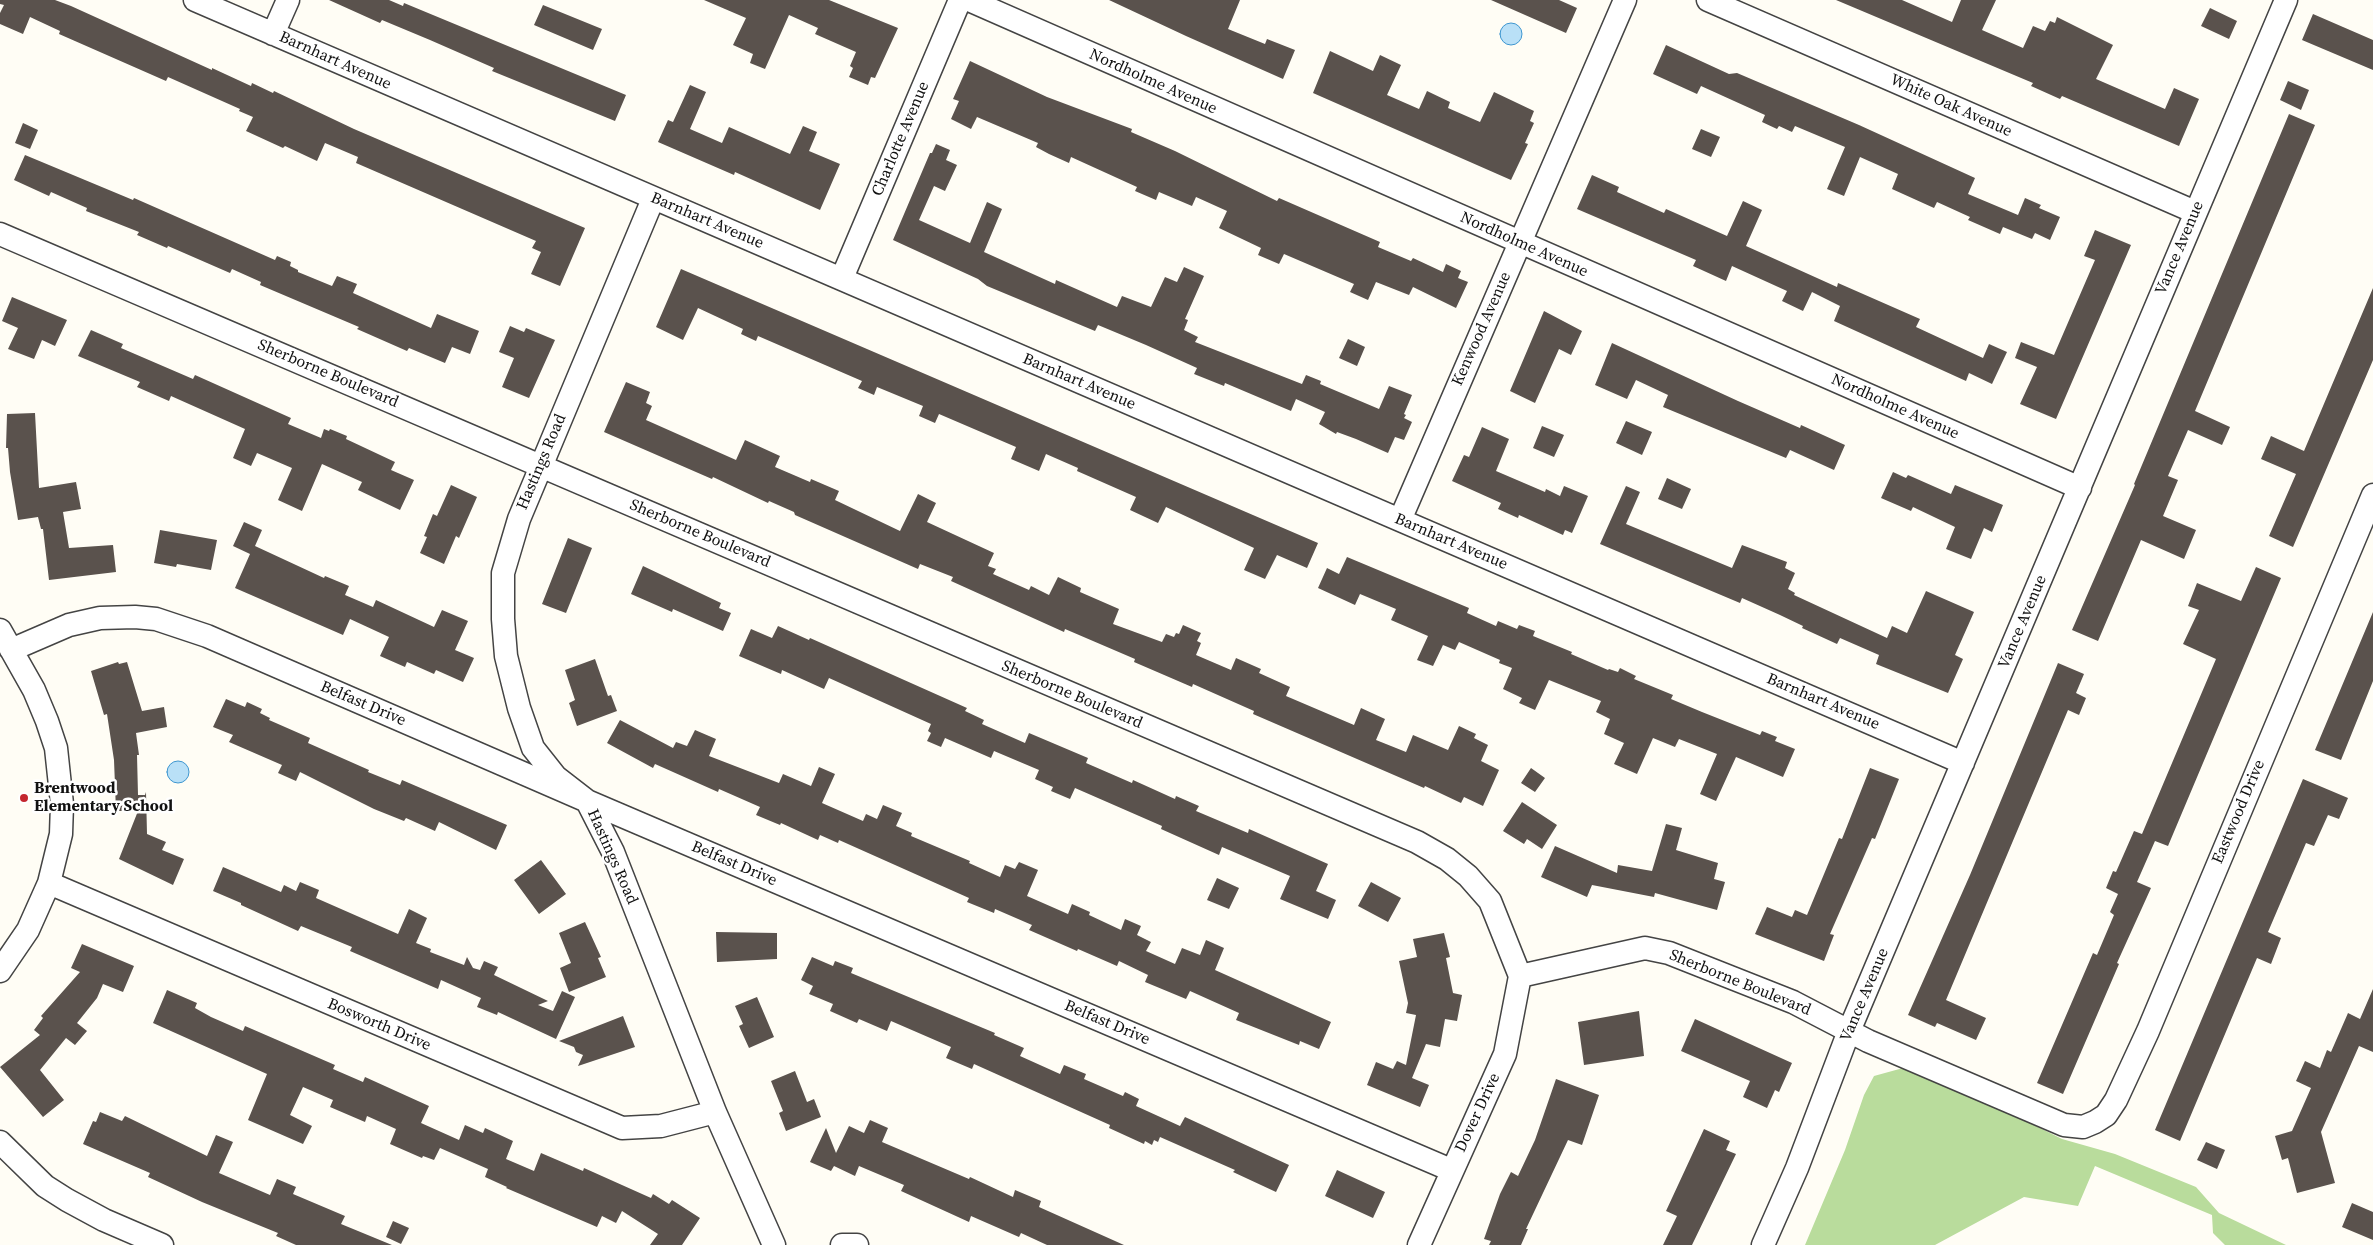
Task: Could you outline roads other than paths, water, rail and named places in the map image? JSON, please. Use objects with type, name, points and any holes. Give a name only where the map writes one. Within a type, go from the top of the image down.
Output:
[{"type":"street","name":"Barnhart Avenue","points":[[195,0],[1963,763]]},
{"type":"street","points":[[273,34],[288,0]]},
{"type":"street","name":"Charlotte Avenue","points":[[842,278],[960,0]]},
{"type":"street","name":"Nordholme Avenue","points":[[969,0],[1520,244],[2080,488]]},
{"type":"street","name":"Kenwood Avenue","points":[[1400,520],[1625,0]]},
{"type":"street","name":"White Oak Avenue","points":[[1708,0],[2195,212]]},
{"type":"street","name":"Vance Avenue","points":[[1763,1245],[1797,1168],[1849,1031],[2286,0]]},
{"type":"street","name":"Hastings Road","points":[[653,199],[519,518],[503,573],[502,618],[506,656],[519,708],[532,748],[556,777],[586,801],[613,852],[715,1112],[774,1245]]},
{"type":"street","name":"Sherborne Boulevard","points":[[0,234],[1417,842],[1447,859],[1468,876],[1490,901],[1520,976],[1645,948],[1669,953],[1793,1002],[1849,1031],[2064,1125],[2083,1127],[2096,1122]]},
{"type":"street","name":"Eastwood Drive","points":[[2096,1122],[2106,1115],[2116,1100],[2148,1031],[2373,495]]},
{"type":"street","name":"Belfast Drive","points":[[11,650],[69,625],[100,618],[136,617],[156,619],[207,636],[586,801],[1451,1170]]},
{"type":"street","points":[[0,630],[41,706],[57,756],[62,804],[61,824],[50,883],[28,930],[0,971]]},
{"type":"street","name":"Bosworth Drive","points":[[50,883],[622,1128],[661,1126],[715,1112]]},
{"type":"street","name":"Dover Drive","points":[[1419,1245],[1451,1170],[1505,1054],[1520,976]]},
{"type":"street","points":[[0,1142],[45,1186],[67,1200],[104,1220],[162,1245]]},
{"type":"street","points":[[842,1245],[857,1245]]},
{"type":"water","points":[[1511,23],[1519,26],[1522,34],[1519,42],[1511,45],[1503,42],[1500,34],[1503,26]]},
{"type":"water","points":[[178,761],[186,764],[189,772],[186,780],[178,783],[170,780],[167,772],[170,764]]},
{"type":"place","name":"Brentwood Elementary School","points":[[24,798]]}]
